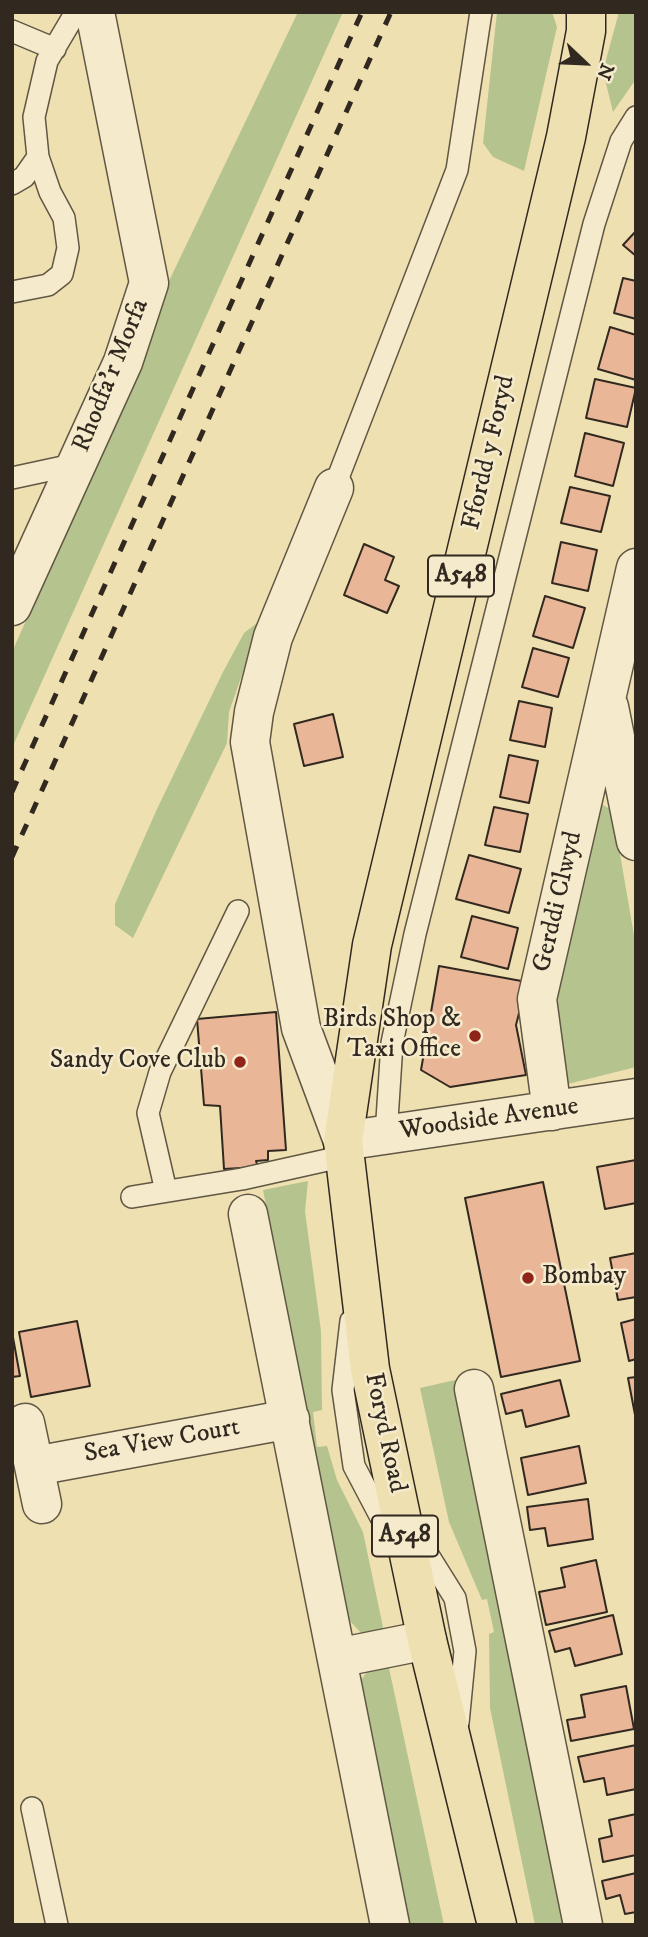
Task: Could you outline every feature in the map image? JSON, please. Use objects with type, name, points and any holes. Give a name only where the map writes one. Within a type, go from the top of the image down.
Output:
[{"type":"main road","name":"Ffordd y Foryd","points":[[344,1149],[373,945],[566,137],[586,31],[586,12]]},
{"type":"main road","name":"Foryd Road","points":[[344,1149],[370,1369],[427,1640],[497,1925]]},
{"type":"street","name":"Rhodfa'r Morfa","points":[[12,606],[123,362],[149,282],[94,12]]},
{"type":"street","points":[[334,488],[274,637],[254,712],[250,742],[301,1028],[344,1149]]},
{"type":"street","name":"Gerddi Clwyd","points":[[552,1111],[537,999],[607,695],[631,618],[636,568]]},
{"type":"street","name":"Gerddi Clwyd","points":[[607,695],[636,841]]},
{"type":"street","name":"Woodside Avenue","points":[[344,1149],[386,1135],[636,1098]]},
{"type":"street","points":[[248,1214],[390,1925]]},
{"type":"street","points":[[474,1389],[583,1925]]},
{"type":"street","name":"Sea View Court","points":[[35,1466],[290,1419]]},
{"type":"street","points":[[25,1423],[42,1504]]},
{"type":"street","points":[[337,1658],[427,1640]]},
{"type":"lane","points":[[12,292],[48,285],[62,274],[68,248],[64,218],[50,192],[38,157],[34,117],[47,61],[76,12]]},
{"type":"lane","points":[[334,488],[457,170],[481,12]]},
{"type":"lane","points":[[12,31],[55,49]]},
{"type":"lane","points":[[386,1135],[392,1043],[415,934],[594,224],[621,141],[636,117]]},
{"type":"lane","points":[[12,184],[24,177],[38,157]]},
{"type":"lane","points":[[14,482],[77,464]]},
{"type":"lane","points":[[166,1191],[148,1113],[160,1072],[238,911]]},
{"type":"lane","points":[[132,1197],[242,1179],[344,1149]]},
{"type":"lane","points":[[358,1266],[343,1390],[354,1466],[415,1583]]},
{"type":"lane","points":[[399,1508],[455,1598],[465,1651],[455,1754]]},
{"type":"lane","points":[[32,1808],[57,1925]]},
{"type":"green space","points":[[298,12],[343,12],[12,748],[12,652],[137,371],[168,283]]},
{"type":"green space","points":[[497,12],[552,12],[557,27],[524,171],[493,157],[483,143]]},
{"type":"green space","points":[[619,12],[636,12],[636,79],[613,112],[603,71]]},
{"type":"green space","points":[[261,620],[229,712],[227,743],[133,938],[115,925],[115,904],[223,672],[244,633]]},
{"type":"green space","points":[[599,803],[610,809],[615,825],[636,947],[636,1067],[568,1084],[553,978]]},
{"type":"green space","points":[[308,1181],[305,1211],[321,1331],[322,1410],[313,1412],[317,1447],[327,1446],[337,1480],[363,1532],[383,1627],[381,1637],[364,1636],[348,1619],[263,1190]]},
{"type":"green space","points":[[455,1380],[569,1925],[535,1925],[490,1708],[489,1634],[494,1632],[487,1599],[482,1600],[449,1522],[420,1388]]},
{"type":"green space","points":[[383,1662],[389,1668],[444,1925],[406,1925],[357,1685],[368,1671]]},
{"type":"building","points":[[636,231],[636,256],[623,245]]},
{"type":"building","points":[[623,278],[636,281],[636,319],[614,313]]},
{"type":"building","points":[[610,327],[636,335],[636,380],[598,369]]},
{"type":"building","points":[[595,379],[636,388],[627,427],[586,418]]},
{"type":"building","points":[[585,433],[624,443],[613,486],[575,476]]},
{"type":"building","points":[[570,487],[610,496],[601,532],[561,523]]},
{"type":"building","points":[[561,542],[597,550],[588,591],[552,583]]},
{"type":"building","points":[[364,544],[394,557],[385,580],[399,586],[387,613],[344,595]]},
{"type":"building","points":[[545,596],[585,608],[573,648],[533,636]]},
{"type":"building","points":[[533,648],[569,658],[558,697],[522,687]]},
{"type":"building","points":[[519,701],[552,708],[545,747],[510,740]]},
{"type":"building","points":[[333,714],[343,757],[304,766],[294,724]]},
{"type":"building","points":[[509,755],[538,761],[529,803],[500,797]]},
{"type":"building","points":[[494,807],[528,814],[520,852],[485,845]]},
{"type":"building","points":[[469,855],[521,869],[509,913],[456,899]]},
{"type":"building","points":[[472,916],[518,928],[508,969],[461,957]]},
{"type":"building","points":[[439,966],[527,982],[516,1025],[526,1075],[450,1087],[421,1070]]},
{"type":"building","name":"Sandy Cove Club","points":[[276,1012],[286,1150],[268,1151],[268,1160],[256,1161],[258,1167],[224,1169],[220,1106],[204,1105],[197,1019]]},
{"type":"building","points":[[636,1160],[636,1203],[605,1209],[597,1167]]},
{"type":"building","points":[[543,1182],[580,1361],[501,1377],[465,1198]]},
{"type":"building","points":[[636,1253],[636,1297],[618,1300],[610,1258]]},
{"type":"building","points":[[636,1319],[636,1359],[629,1361],[621,1323]]},
{"type":"building","points":[[77,1321],[90,1386],[31,1397],[19,1332]]},
{"type":"building","points":[[12,1332],[20,1376],[12,1377]]},
{"type":"building","points":[[636,1377],[636,1420],[628,1378]]},
{"type":"building","points":[[560,1380],[569,1416],[526,1427],[522,1410],[506,1414],[501,1394]]},
{"type":"building","points":[[579,1446],[586,1483],[528,1495],[521,1458]]},
{"type":"building","points":[[588,1499],[593,1539],[548,1546],[545,1528],[530,1530],[527,1507]]},
{"type":"building","points":[[596,1560],[607,1612],[546,1625],[539,1592],[565,1587],[561,1568]]},
{"type":"building","points":[[613,1615],[622,1654],[575,1666],[570,1648],[555,1652],[549,1631]]},
{"type":"building","points":[[626,1686],[634,1729],[571,1741],[567,1720],[585,1717],[581,1695]]},
{"type":"building","points":[[636,1745],[636,1789],[607,1795],[604,1778],[584,1782],[578,1757]]},
{"type":"building","points":[[636,1814],[636,1855],[603,1862],[599,1839],[612,1836],[609,1820]]},
{"type":"building","points":[[636,1873],[636,1912],[625,1914],[620,1895],[606,1899],[602,1881]]},
{"type":"railway","points":[[12,792],[362,12]]},
{"type":"railway","points":[[12,857],[391,12]]},
{"type":"place","name":"Birds Shop & Taxi Office","points":[[475,1036]]},
{"type":"place","name":"Sandy Cove Club","points":[[240,1062]]},
{"type":"place","name":"Bombay","points":[[528,1278]]}]
